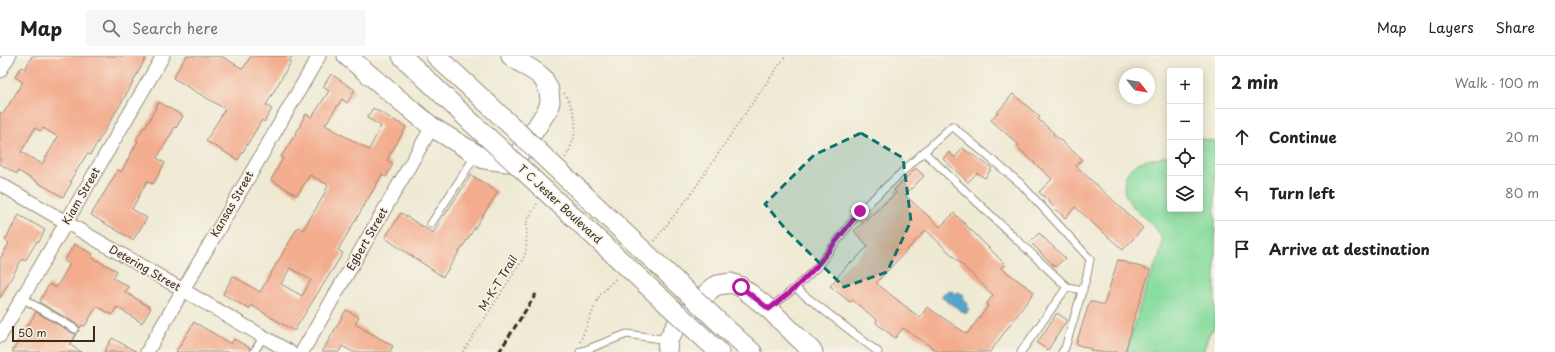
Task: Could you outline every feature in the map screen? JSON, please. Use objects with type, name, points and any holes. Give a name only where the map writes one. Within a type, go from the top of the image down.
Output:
[{"type":"main road","points":[[347,56],[432,127],[476,155],[490,161],[511,161],[516,158],[548,109],[550,96],[543,78],[511,56]]},
{"type":"main road","name":"T C Jester Boulevard","points":[[402,56],[713,346]]},
{"type":"main road","points":[[436,56],[752,352]]},
{"type":"main road","points":[[668,346],[676,326],[706,294],[718,285],[731,283],[741,287],[769,309],[813,352]]},
{"type":"street","points":[[0,71],[9,56]]},
{"type":"street","name":"Kiam Street","points":[[0,336],[163,56]]},
{"type":"street","name":"Kansas Street","points":[[147,352],[319,56]]},
{"type":"street","name":"Egbert Street","points":[[302,352],[432,127]]},
{"type":"street","name":"Detering Street","points":[[0,184],[290,352]]},
{"type":"lane","points":[[769,309],[795,288],[816,267],[860,211],[952,126],[1021,184],[1090,259],[1083,290],[1065,348],[1062,352]]},
{"type":"lane","points":[[924,152],[1067,287],[1083,290]]},
{"type":"lane","points":[[431,224],[476,155]]},
{"type":"lane","points":[[1021,352],[1067,287]]},
{"type":"lane","points":[[795,288],[878,352]]},
{"type":"lane","points":[[22,298],[75,329]]},
{"type":"lane","points":[[579,348],[627,334],[668,346]]},
{"type":"lane","points":[[254,352],[264,336]]},
{"type":"path","points":[[649,246],[691,194],[750,106],[786,56]]},
{"type":"path","points":[[563,91],[572,108],[576,126],[574,141],[563,162]]},
{"type":"path","name":"M-K-T Trail","points":[[464,352],[523,259],[526,252],[527,221],[540,198]]},
{"type":"path","points":[[579,348],[599,296],[621,274]]},
{"type":"highlighted area","points":[[861,133],[903,158],[911,221],[887,272],[844,287],[787,231],[765,204],[814,155]]},
{"type":"green space","points":[[1203,139],[1215,141],[1215,327],[1209,334],[1203,352],[1126,352],[1146,288],[1159,258],[1162,245],[1160,236],[1156,229],[1133,207],[1128,199],[1124,190],[1125,179],[1130,170],[1138,163],[1167,155],[1167,212],[1203,212]]},
{"type":"water","points":[[949,290],[957,294],[958,292],[964,295],[963,297],[968,304],[967,307],[969,309],[966,314],[941,297]]},
{"type":"building","points":[[32,56],[147,56],[90,155],[87,154],[70,181],[72,182],[63,197],[18,171],[17,174],[0,164],[0,112],[3,114],[23,82],[15,77],[21,67],[25,69]],"holes":[[[35,128],[41,131],[43,128],[58,137],[42,164],[21,152]]]},
{"type":"building","points":[[186,56],[221,56],[243,69],[251,56],[292,56],[289,61],[291,62],[266,105],[272,109],[264,122],[262,120],[238,160],[206,141],[225,109],[173,78]]},
{"type":"building","points":[[331,74],[355,90],[347,103],[342,99],[325,125],[369,150],[381,126],[367,118],[373,108],[406,127],[387,160],[393,164],[386,177],[382,175],[338,250],[343,253],[294,331],[251,305],[249,309],[223,294],[233,276],[260,292],[298,227],[303,230],[324,195],[328,185],[310,175],[297,195],[271,180],[283,158],[281,157],[301,125],[300,124],[306,114],[312,117],[329,91],[323,87]],"holes":[[[290,268],[311,280],[302,296],[281,284]]]},
{"type":"building","points":[[1013,94],[1040,117],[1038,119],[1082,159],[1076,166],[1143,228],[1123,250],[1075,207],[1065,218],[1039,192],[1052,179],[1017,147],[1019,145],[991,120]]},
{"type":"building","points":[[159,102],[183,116],[157,158],[165,163],[153,184],[147,181],[132,209],[147,218],[133,240],[91,215],[118,170],[121,172],[138,141],[136,140],[144,127],[145,128]]},
{"type":"building","points":[[962,148],[992,168],[985,178],[977,173],[968,182],[943,159],[949,152],[955,158]]},
{"type":"building","points":[[916,168],[924,176],[905,195],[940,227],[954,213],[1005,264],[1001,268],[1034,292],[990,352],[939,352],[903,328],[895,338],[876,323],[877,320],[852,300],[850,302],[830,286],[850,262],[852,263],[868,246],[854,231],[896,193],[894,190]],"holes":[[[926,230],[993,295],[986,305],[988,306],[967,334],[927,307],[920,318],[876,283]]]},
{"type":"building","points":[[471,175],[498,192],[443,277],[385,238],[401,213],[433,233]]},
{"type":"building","points":[[19,215],[45,230],[39,242],[37,241],[25,261],[22,259],[0,298],[0,259],[9,243],[5,240]]},
{"type":"building","points":[[1039,233],[1065,258],[1055,267],[1030,242]]},
{"type":"building","points":[[74,244],[93,254],[91,257],[117,271],[113,278],[129,287],[125,292],[151,308],[142,323],[117,307],[112,315],[97,306],[85,326],[82,325],[80,328],[78,325],[41,303],[40,301],[49,284],[56,288],[70,264],[64,261]]},
{"type":"building","points":[[1118,260],[1150,270],[1131,328],[1132,329],[1125,352],[1096,352],[1076,344],[1090,301],[1104,305]]},
{"type":"building","points":[[346,310],[359,317],[355,324],[393,346],[390,352],[353,352],[342,346],[339,352],[322,352]]},
{"type":"building","points":[[36,312],[76,334],[70,345],[81,352],[12,352]]},
{"type":"building","points":[[1057,313],[1067,320],[1048,350],[1037,343]]},
{"type":"building","points":[[194,322],[231,344],[234,339],[250,348],[249,352],[176,352]]},
{"type":"building","points":[[112,338],[137,352],[104,352]]},
{"type":"railway","points":[[499,352],[536,294]]},
{"type":"route","points":[[741,287],[769,309],[795,288],[816,267],[860,211]]}]
